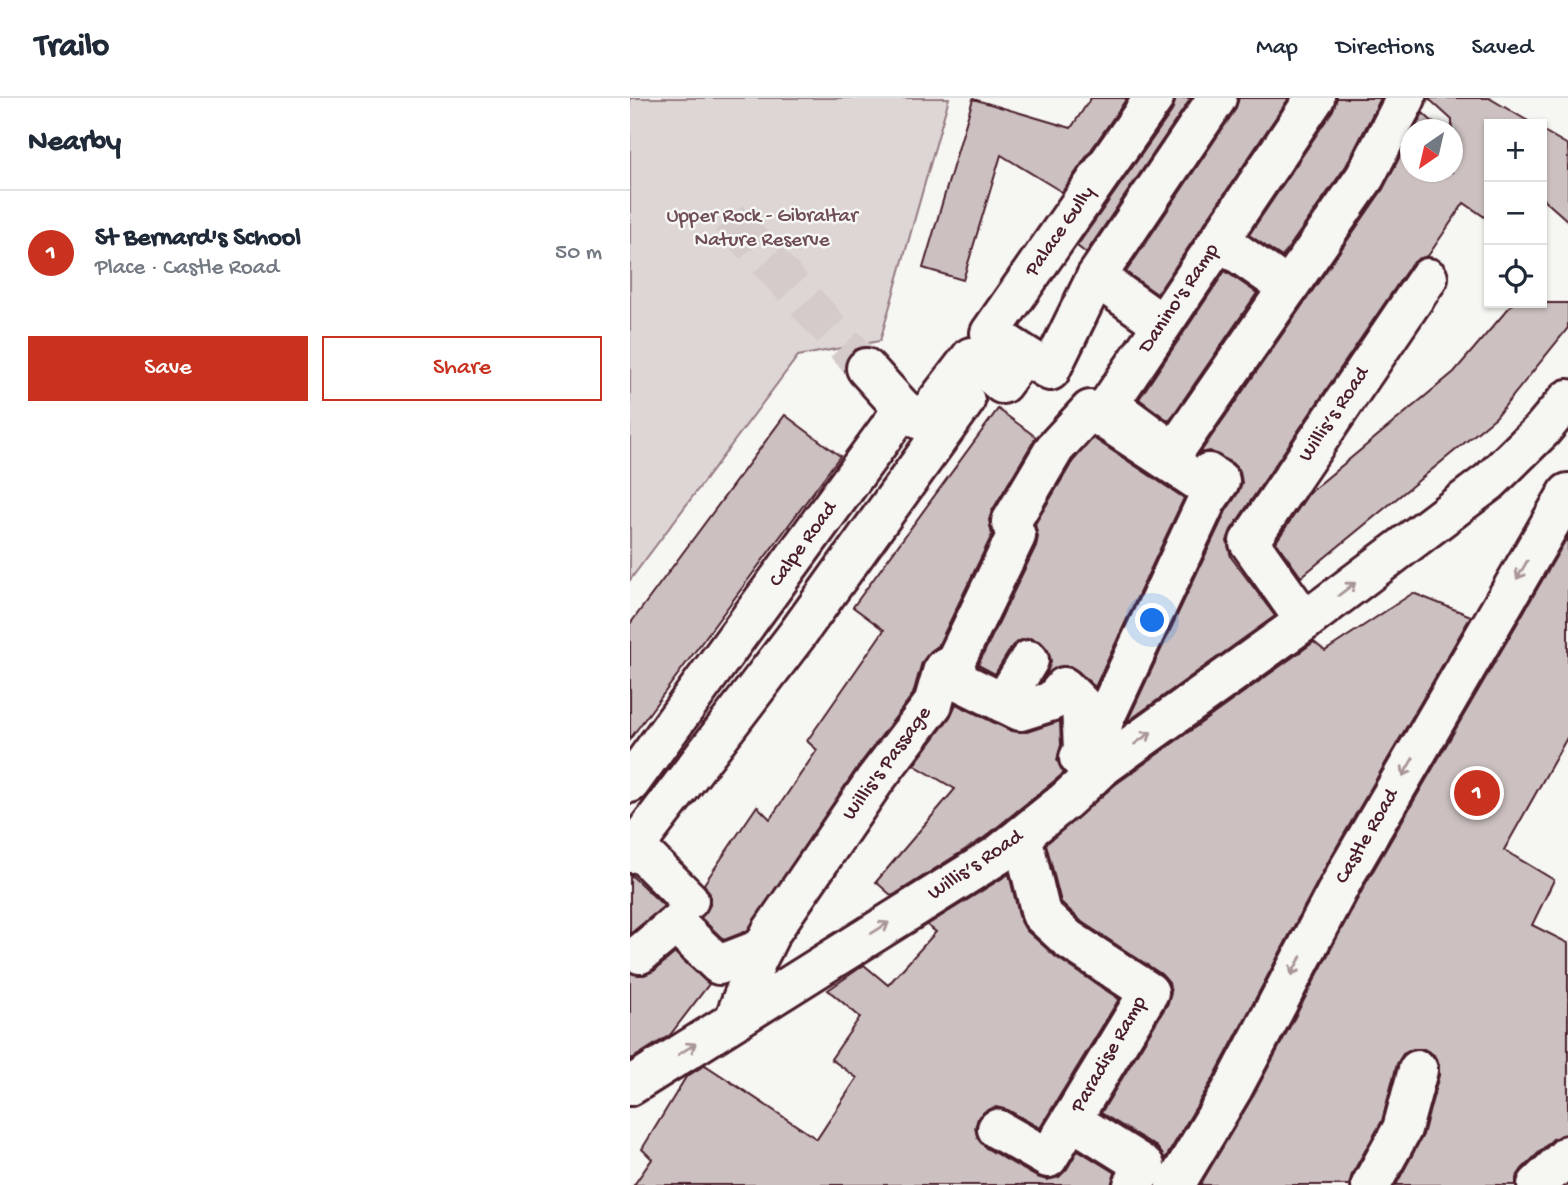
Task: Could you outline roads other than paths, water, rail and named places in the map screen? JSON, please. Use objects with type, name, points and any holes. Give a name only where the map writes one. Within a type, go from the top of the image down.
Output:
[{"type":"street","name":"Palace Gully","points":[[1154,98],[990,333],[1050,371],[1096,277],[1217,98]]},
{"type":"street","name":"Danino's Ramp","points":[[1315,98],[1109,404],[1174,452],[1365,177],[1406,98]]},
{"type":"street","points":[[1219,240],[1289,288]]},
{"type":"street","points":[[1096,277],[1163,324]]},
{"type":"street","name":"Willis’s Road","points":[[1305,621],[1250,542],[1429,278]]},
{"type":"street","points":[[866,368],[903,409],[922,421],[971,357],[1002,384],[1023,356]]},
{"type":"street","points":[[689,900],[633,849],[796,636],[988,372]]},
{"type":"street","name":"Willis’s Road","points":[[630,1086],[998,855],[1078,789],[1490,481],[1542,430],[1568,399]]},
{"type":"street","name":"Calpe Road","points":[[630,783],[903,409]]},
{"type":"street","name":"Willis's Passage","points":[[734,1020],[771,932],[874,780],[933,704],[943,669],[955,662],[1016,536],[1011,522],[1055,447],[1090,410],[1213,491]]},
{"type":"street","name":"Danino's Ramp","points":[[1194,424],[1200,427],[1202,436],[1186,458],[1220,481],[1213,491]]},
{"type":"street","points":[[1078,789],[1104,720],[1213,491]]},
{"type":"street","name":"Castle Road","points":[[1175,1185],[1233,1088],[1347,872],[1564,505]]},
{"type":"street","points":[[1003,703],[1029,660]]},
{"type":"street","points":[[955,662],[959,681],[1020,711],[1052,701],[1064,687],[1081,704],[1083,750],[1072,770],[1078,789]]},
{"type":"street","name":"Paradise Ramp","points":[[997,1129],[1048,1158],[1073,1121],[1149,992],[1068,939],[1041,914],[1022,836]]},
{"type":"street","points":[[640,954],[676,924],[719,965],[763,948]]},
{"type":"street","points":[[1371,1185],[1402,1129],[1418,1070]]},
{"type":"street","name":"Paradise Ramp","points":[[1073,1121],[1145,1166],[1133,1185]]},
{"type":"street","points":[[1522,1181],[1568,1155]]},
{"type":"tunnel","points":[[729,218],[866,368]]},
{"type":"place","name":"St Bernard's School","points":[[1477,793]]},
{"type":"park label","name":"Upper Rock - Gibraltar Nature Reserve","points":[[762,229]]}]
